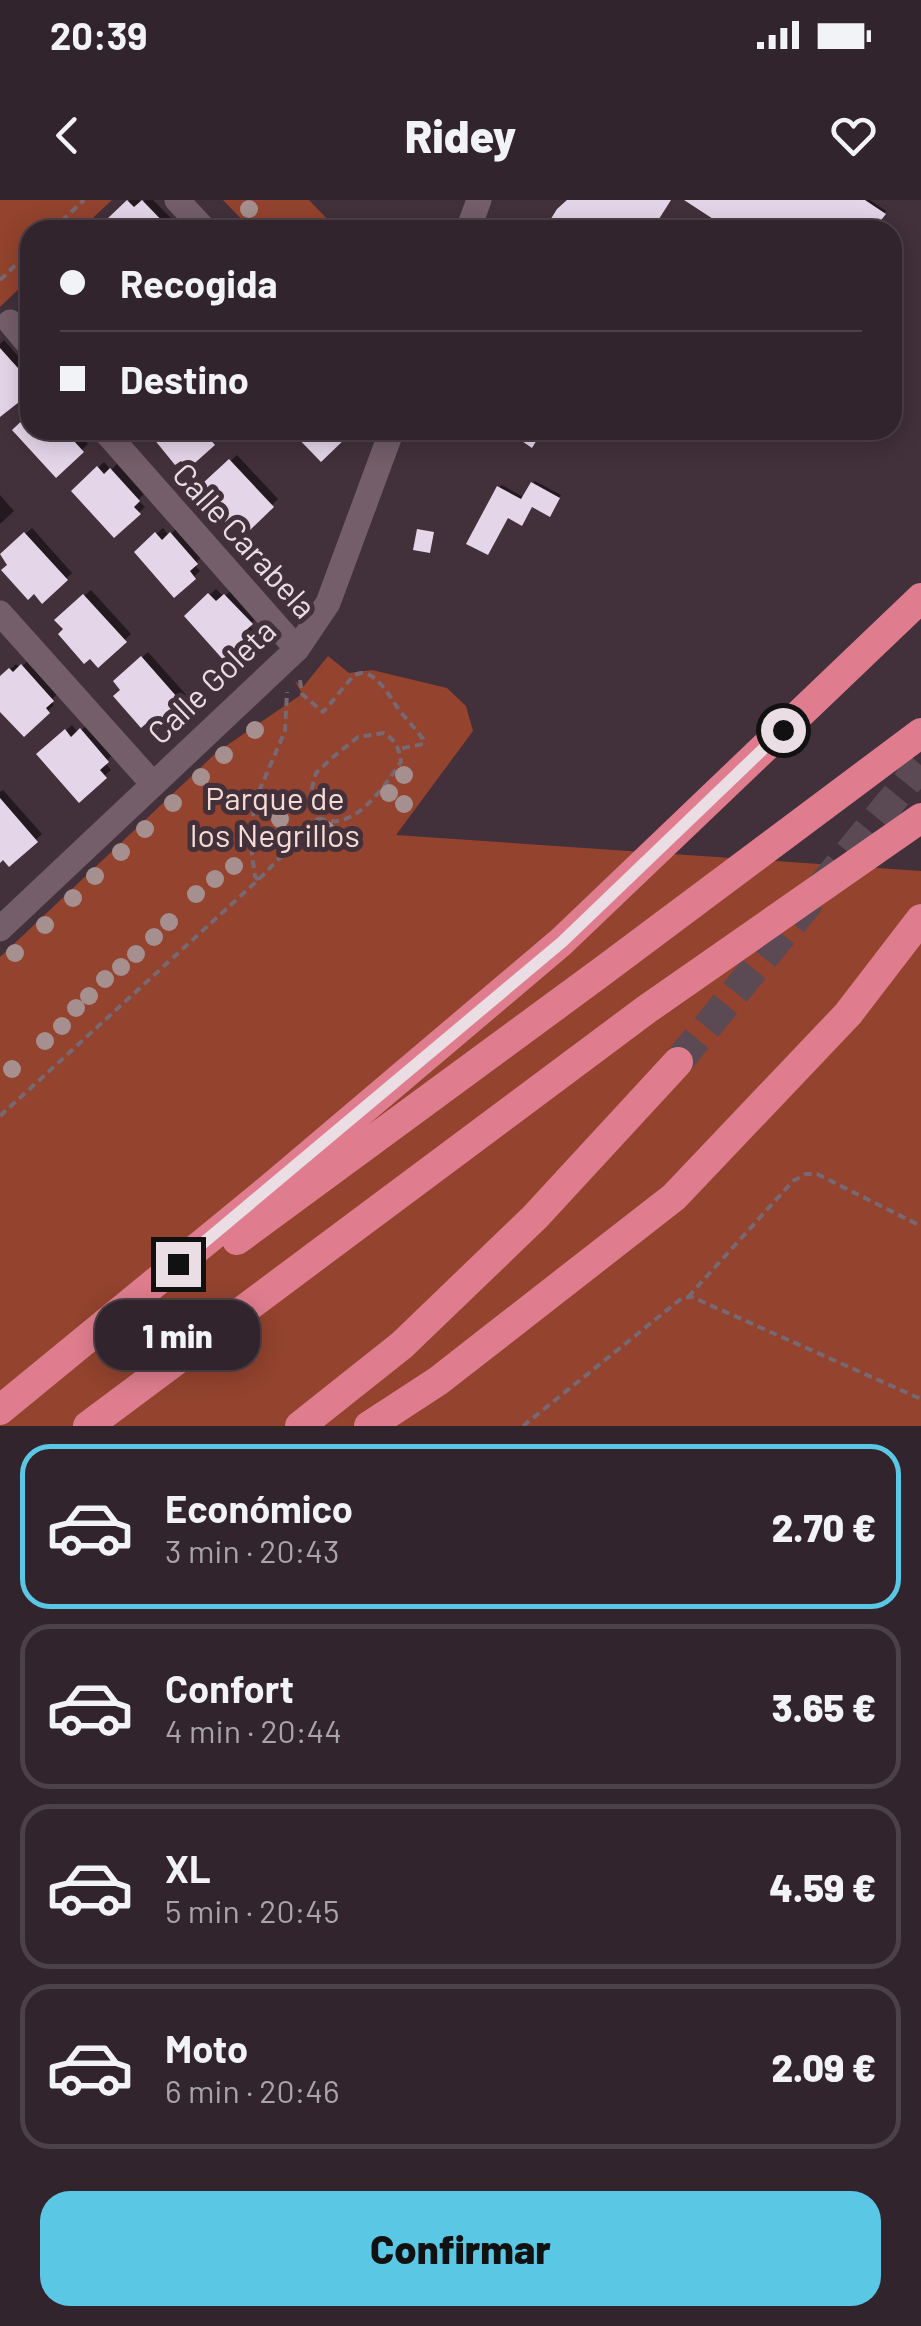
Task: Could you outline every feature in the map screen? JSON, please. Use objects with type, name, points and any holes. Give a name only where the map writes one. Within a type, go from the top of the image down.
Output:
[{"type":"highway","points":[[0,1412],[562,942],[921,598]]},
{"type":"highway","points":[[0,1412],[921,733]]},
{"type":"highway","points":[[88,1426],[647,1008],[921,818]]},
{"type":"highway","points":[[369,1426],[438,1381],[674,1197],[848,1014],[921,919]]},
{"type":"highway","points":[[300,1426],[402,1345],[496,1256],[678,1062]]},
{"type":"street","points":[[177,200],[196,220]]},
{"type":"street","points":[[10,322],[20,334]]},
{"type":"street","name":"Calle Carabela","points":[[113,440],[297,649]]},
{"type":"street","name":"Calle Goleta","points":[[3,919],[297,649],[328,603],[388,440]]},
{"type":"street","points":[[0,613],[152,784]]},
{"type":"path","points":[[63,220],[84,200]]},
{"type":"path","points":[[0,280],[20,261]]},
{"type":"path","points":[[300,679],[302,694],[323,712],[354,676],[362,673],[375,678],[424,739],[424,744],[399,749]]},
{"type":"path","points":[[258,880],[251,847],[254,803],[285,731],[287,692]]},
{"type":"path","points":[[384,733],[394,739],[401,762],[388,780],[353,816],[336,822],[318,818],[309,799],[316,774],[358,737],[384,733]]},
{"type":"path","points":[[0,1116],[258,880],[318,818]]},
{"type":"path","points":[[688,1297],[793,1181],[806,1174],[817,1174],[921,1226]]},
{"type":"path","points":[[523,1426],[688,1297],[921,1399]]},
{"type":"green space","points":[[0,200],[112,200],[91,220],[20,220],[20,288],[0,307]]},
{"type":"green space","points":[[223,200],[309,200],[328,220],[242,220]]},
{"type":"green space","name":"Parque de los Negrillos","points":[[328,656],[349,673],[372,670],[447,688],[466,706],[473,731],[396,835],[921,871],[921,1426],[0,1426],[0,957],[217,752],[302,694],[295,681],[303,687]]},
{"type":"building","points":[[127,200],[134,207],[142,200],[161,220],[106,220]]},
{"type":"building","points":[[567,200],[671,200],[658,220],[550,220]]},
{"type":"building","points":[[684,200],[865,200],[886,214],[881,220],[715,220]]},
{"type":"building","points":[[0,348],[20,370],[20,401],[0,417]]},
{"type":"building","points":[[20,422],[20,439],[12,430]]},
{"type":"building","points":[[21,440],[75,440],[84,452],[56,478]]},
{"type":"building","points":[[155,440],[211,440],[215,445],[188,469],[181,461],[175,465]]},
{"type":"building","points":[[300,440],[344,440],[321,462]]},
{"type":"building","points":[[520,440],[537,440],[532,448]]},
{"type":"building","points":[[229,459],[274,507],[248,532],[238,522],[231,528],[206,500],[213,494],[203,483]]},
{"type":"building","points":[[97,466],[104,474],[110,468],[140,501],[134,507],[141,514],[114,538],[71,491]]},
{"type":"building","points":[[531,482],[560,498],[550,517],[532,507],[522,526],[508,518],[488,555],[466,544],[497,486],[521,499]]},
{"type":"building","points":[[417,529],[434,532],[430,553],[413,550]]},
{"type":"building","points":[[24,532],[68,580],[42,604],[34,594],[28,600],[1,570],[7,565],[0,554]]},
{"type":"building","points":[[155,532],[162,540],[170,532],[198,564],[190,571],[196,579],[174,598],[134,552]]},
{"type":"building","points":[[208,593],[216,601],[224,594],[253,624],[244,632],[252,641],[227,664],[184,616]]},
{"type":"building","points":[[83,594],[127,642],[98,668],[90,659],[84,664],[58,634],[63,629],[54,620]]},
{"type":"building","points":[[141,656],[184,705],[156,730],[148,722],[141,728],[113,696],[120,690],[113,681]]},
{"type":"building","points":[[21,664],[54,701],[46,708],[50,713],[24,737],[0,712],[0,676]]},
{"type":"building","points":[[80,728],[109,762],[100,770],[107,778],[79,803],[36,754],[65,729],[71,737]]},
{"type":"building","points":[[0,798],[38,842],[9,867],[3,860],[0,863]]},
{"type":"tunnel","points":[[678,1062],[921,765]]},
{"type":"route","points":[[178,1264],[562,942],[783,730]]}]
